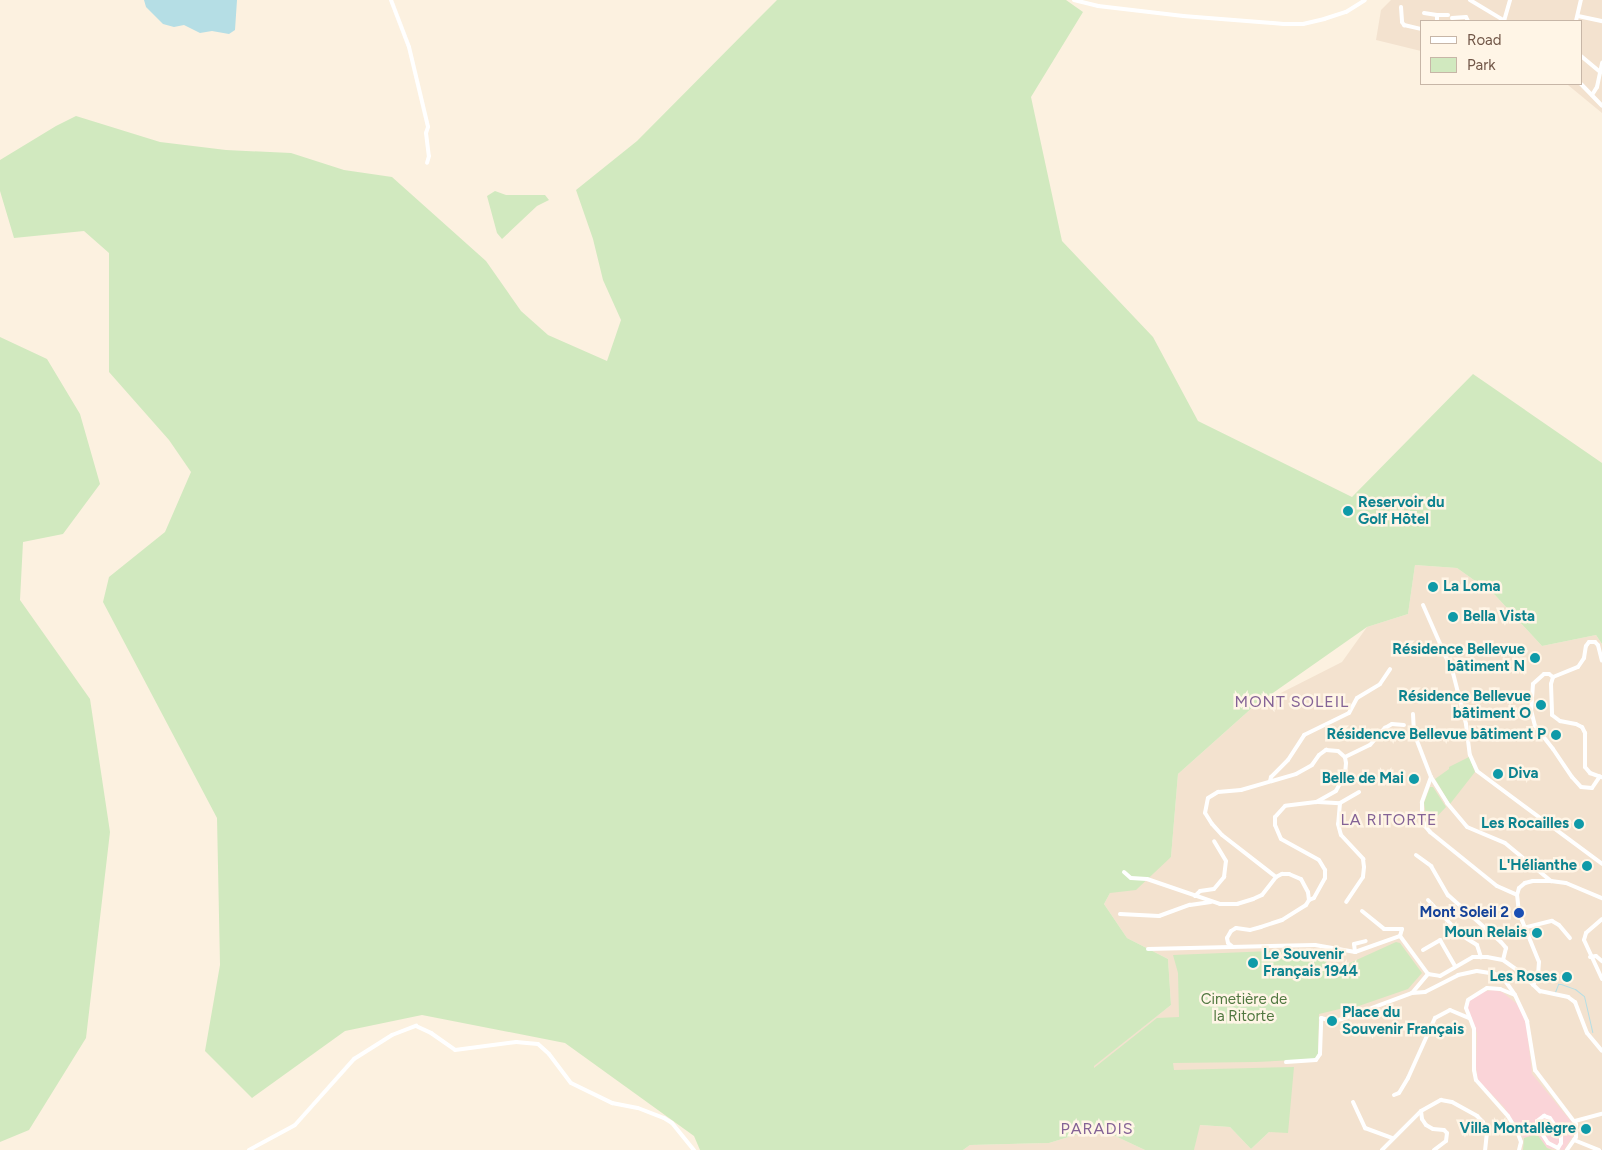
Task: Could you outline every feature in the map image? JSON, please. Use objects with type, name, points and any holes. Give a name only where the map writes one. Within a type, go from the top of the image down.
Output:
[{"type":"street","points":[[391,0],[409,47],[428,128],[426,133],[429,156],[427,163]]},
{"type":"street","points":[[1074,0],[1098,6],[1184,16],[1284,24],[1303,24],[1324,19],[1346,12],[1365,0]]},
{"type":"street","points":[[1470,0],[1502,20]]},
{"type":"street","points":[[1504,20],[1510,0]]},
{"type":"street","points":[[1576,20],[1582,0]]},
{"type":"street","points":[[1401,7],[1404,25],[1420,30]]},
{"type":"street","points":[[1424,13],[1448,14]]},
{"type":"street","points":[[1437,15],[1437,20]]},
{"type":"street","points":[[1578,16],[1602,21]]},
{"type":"street","points":[[1452,18],[1466,17],[1468,20]]},
{"type":"street","points":[[1582,57],[1600,72]]},
{"type":"street","points":[[1592,95],[1597,86],[1602,63]]},
{"type":"street","points":[[1582,85],[1602,106]]},
{"type":"street","points":[[1423,605],[1453,673],[1466,724],[1470,756],[1477,771],[1602,864]]},
{"type":"street","points":[[1553,677],[1578,667],[1584,658],[1586,646],[1589,642],[1595,642],[1598,645],[1602,661]]},
{"type":"street","points":[[1270,782],[1271,777],[1288,760],[1304,735],[1349,713],[1357,698],[1380,684],[1390,669]]},
{"type":"street","points":[[1544,674],[1549,674],[1553,677],[1551,684],[1552,715],[1560,721],[1582,727],[1584,733],[1585,767],[1590,774],[1601,777],[1592,788],[1582,786],[1572,777],[1535,726],[1531,710],[1534,684],[1544,674]]},
{"type":"street","points":[[1413,714],[1414,733],[1431,777],[1447,803],[1467,827],[1505,842],[1550,881]]},
{"type":"street","points":[[1345,757],[1370,745],[1385,728],[1392,724],[1404,725]]},
{"type":"street","points":[[1276,877],[1222,835],[1205,813],[1208,798],[1218,792],[1241,790],[1305,770],[1326,750],[1338,751],[1345,757],[1345,774],[1341,784],[1331,794],[1316,802]]},
{"type":"street","points":[[1431,777],[1422,802],[1422,818],[1430,832],[1497,886],[1517,895]]},
{"type":"street","points":[[1233,947],[1228,943],[1227,938],[1231,931],[1236,928],[1250,930],[1282,920],[1314,898],[1325,878],[1326,870],[1319,860],[1281,839],[1275,825],[1276,817],[1286,806],[1316,802],[1340,803],[1359,792]]},
{"type":"street","points":[[1340,803],[1338,824],[1341,835],[1363,860],[1364,867],[1363,878],[1346,902]]},
{"type":"street","points":[[1194,896],[1200,891],[1214,889],[1224,877],[1226,861],[1214,841]]},
{"type":"street","points":[[1416,855],[1431,866],[1448,895],[1506,948],[1503,960]]},
{"type":"street","points":[[1124,872],[1131,878],[1147,879],[1213,902],[1237,904],[1262,895],[1276,877],[1289,874],[1301,879],[1305,884],[1309,900]]},
{"type":"street","points":[[1536,881],[1540,876],[1540,872]]},
{"type":"street","points":[[1533,985],[1538,976],[1539,962],[1523,928],[1517,895],[1525,882],[1550,881],[1566,884],[1601,898]]},
{"type":"street","points":[[1428,900],[1461,936],[1477,945],[1481,957]]},
{"type":"street","points":[[1120,914],[1160,916],[1190,906],[1213,902]]},
{"type":"street","points":[[1362,911],[1384,929],[1402,929],[1400,936]]},
{"type":"street","points":[[1602,920],[1584,936],[1584,943],[1602,979]]},
{"type":"street","points":[[1523,928],[1552,922],[1559,925],[1570,938]]},
{"type":"street","points":[[1148,949],[1315,945],[1355,952],[1400,936]]},
{"type":"street","points":[[1400,936],[1432,977],[1440,976],[1468,959],[1481,957],[1503,960],[1520,972],[1543,993],[1568,997],[1576,1002],[1589,1037],[1602,1051]]},
{"type":"street","points":[[1423,950],[1440,940],[1455,966]]},
{"type":"street","points":[[1355,952],[1354,944],[1366,941]]},
{"type":"street","points":[[1590,957],[1596,956],[1602,962]]},
{"type":"street","points":[[1286,1062],[1316,1060],[1320,1054],[1321,1018],[1332,1021],[1342,1019],[1412,993],[1425,992],[1465,973],[1483,971],[1503,979],[1516,995],[1529,1027],[1535,1070],[1575,1121],[1577,1130],[1574,1140],[1567,1150]]},
{"type":"street","points":[[1412,993],[1428,974]]},
{"type":"street","points":[[1516,995],[1495,988],[1477,992],[1466,1004],[1474,1029],[1474,1070],[1476,1080],[1508,1116],[1517,1131],[1520,1142],[1519,1150]]},
{"type":"street","points":[[1394,1095],[1399,1093],[1408,1078],[1435,1018],[1450,1010],[1469,1018]]},
{"type":"street","points":[[249,1150],[295,1125],[354,1059],[392,1035],[406,1028],[416,1026],[431,1033],[455,1050],[516,1042],[538,1044],[543,1047],[575,1086],[612,1103],[638,1108],[664,1118],[683,1135],[694,1150]]},
{"type":"street","points":[[1382,1150],[1421,1111],[1432,1103],[1446,1100],[1477,1116],[1486,1128],[1485,1150]]},
{"type":"street","points":[[1353,1102],[1365,1128],[1393,1138]]},
{"type":"street","points":[[1421,1111],[1422,1119],[1426,1125],[1433,1129],[1444,1130],[1447,1133],[1446,1141],[1434,1150]]},
{"type":"street","points":[[1575,1121],[1602,1114]]},
{"type":"street","points":[[1544,1116],[1550,1118],[1561,1135],[1561,1143],[1558,1148],[1548,1143],[1537,1126],[1537,1120],[1544,1116]]},
{"type":"street","points":[[1574,1140],[1600,1150]]},
{"type":"shaded area","points":[[1391,0],[1602,0],[1602,113],[1568,85],[1582,85],[1582,20],[1420,20],[1420,51],[1376,40],[1381,10]]},
{"type":"shaded area","points":[[1415,565],[1457,568],[1495,595],[1542,646],[1596,635],[1602,644],[1602,1150],[1192,1150],[1194,1149],[1199,1125],[1230,1127],[1251,1149],[1269,1132],[1103,1095],[1093,1066],[1171,1005],[1168,959],[1127,938],[1104,904],[1110,893],[1171,857],[1178,774],[1253,707],[1342,662],[1367,627],[1408,614]]},
{"type":"shaded area","points":[[1493,990],[1502,992],[1517,1004],[1526,1022],[1532,1074],[1574,1125],[1572,1137],[1564,1150],[1547,1148],[1537,1134],[1524,1138],[1504,1107],[1478,1080],[1476,1066],[1477,1033],[1467,1009],[1468,1002],[1482,992]]},
{"type":"shaded area","points":[[1098,1128],[1145,1150],[963,1150],[970,1145],[1049,1143]]},
{"type":"green space","name":"Cimetière de la Ritorte","points":[[777,0],[1066,0],[1083,12],[1031,97],[1062,241],[1153,337],[1198,421],[1352,497],[1473,374],[1602,463],[1602,644],[1596,635],[1542,646],[1495,595],[1457,568],[1415,565],[1408,614],[1367,627],[1253,707],[1178,774],[1171,857],[1136,890],[1110,893],[1104,904],[1127,938],[1168,959],[1171,1005],[1094,1066],[1094,1068],[1157,1018],[1179,1017],[1178,973],[1173,955],[1322,949],[1330,972],[1396,942],[1400,943],[1422,973],[1408,989],[1350,1009],[1348,1007],[1319,1014],[1318,1054],[1315,1059],[1173,1063],[1174,1070],[1294,1067],[1288,1133],[1269,1132],[1251,1149],[1230,1127],[1200,1125],[1194,1150],[1145,1150],[1098,1128],[1049,1143],[970,1145],[963,1150],[700,1150],[694,1136],[565,1043],[422,1015],[345,1031],[252,1098],[205,1051],[220,965],[217,818],[103,602],[109,577],[165,532],[191,472],[169,440],[109,372],[109,253],[84,231],[14,238],[0,191],[0,160],[76,116],[160,142],[226,150],[291,153],[344,170],[392,177],[486,261],[521,311],[548,335],[607,361],[621,320],[603,280],[593,239],[576,190],[637,141]]},
{"type":"green space","points":[[495,191],[506,195],[545,195],[549,200],[537,206],[502,239],[497,233],[487,196]]},
{"type":"green space","points":[[0,337],[47,359],[80,414],[100,484],[63,534],[23,542],[20,600],[90,699],[110,832],[86,1038],[29,1130],[0,1142]]},
{"type":"green space","points":[[1469,757],[1475,772],[1450,804],[1435,779],[1449,769],[1449,767]]},
{"type":"green space","points":[[1430,787],[1433,787],[1446,807],[1428,826],[1424,803]]},
{"type":"green space","points":[[1537,1134],[1547,1148],[1552,1150],[1523,1150],[1524,1138]]},
{"type":"water","points":[[144,0],[237,0],[235,30],[229,34],[212,31],[200,33],[184,25],[174,27],[163,24],[146,7]]},
{"type":"waterway","points":[[1555,992],[1558,984],[1561,984],[1575,989],[1584,996],[1592,1032]]},
{"type":"place","name":"Reservoir du Golf Hôtel","points":[[1348,511]]},
{"type":"place","name":"La Loma","points":[[1433,587]]},
{"type":"place","name":"Bella Vista","points":[[1453,617]]},
{"type":"place","name":"Résidence Bellevue bâtiment N","points":[[1535,658]]},
{"type":"place","name":"Résidence Bellevue bâtiment O","points":[[1541,705]]},
{"type":"place","name":"Résidencve Bellevue bâtiment P","points":[[1556,735]]},
{"type":"place","name":"Diva","points":[[1498,774]]},
{"type":"place","name":"Belle de Mai","points":[[1414,779]]},
{"type":"place","name":"Les Rocailles","points":[[1579,824]]},
{"type":"place","name":"L'Hélianthe","points":[[1587,866]]},
{"type":"place","name":"Mont Soleil 2","points":[[1519,913]]},
{"type":"place","name":"Moun Relais","points":[[1537,933]]},
{"type":"place","name":"Le Souvenir Français 1944","points":[[1253,963]]},
{"type":"place","name":"Les Roses","points":[[1567,977]]},
{"type":"place","name":"Place du Souvenir Français","points":[[1332,1021]]},
{"type":"place","name":"Villa Montallègre","points":[[1586,1129]]},
{"type":"district","name":"MONT SOLEIL","points":[[1292,702]]},
{"type":"district","name":"LA RITORTE","points":[[1389,820]]},
{"type":"district","name":"PARADIS","points":[[1097,1129]]}]
